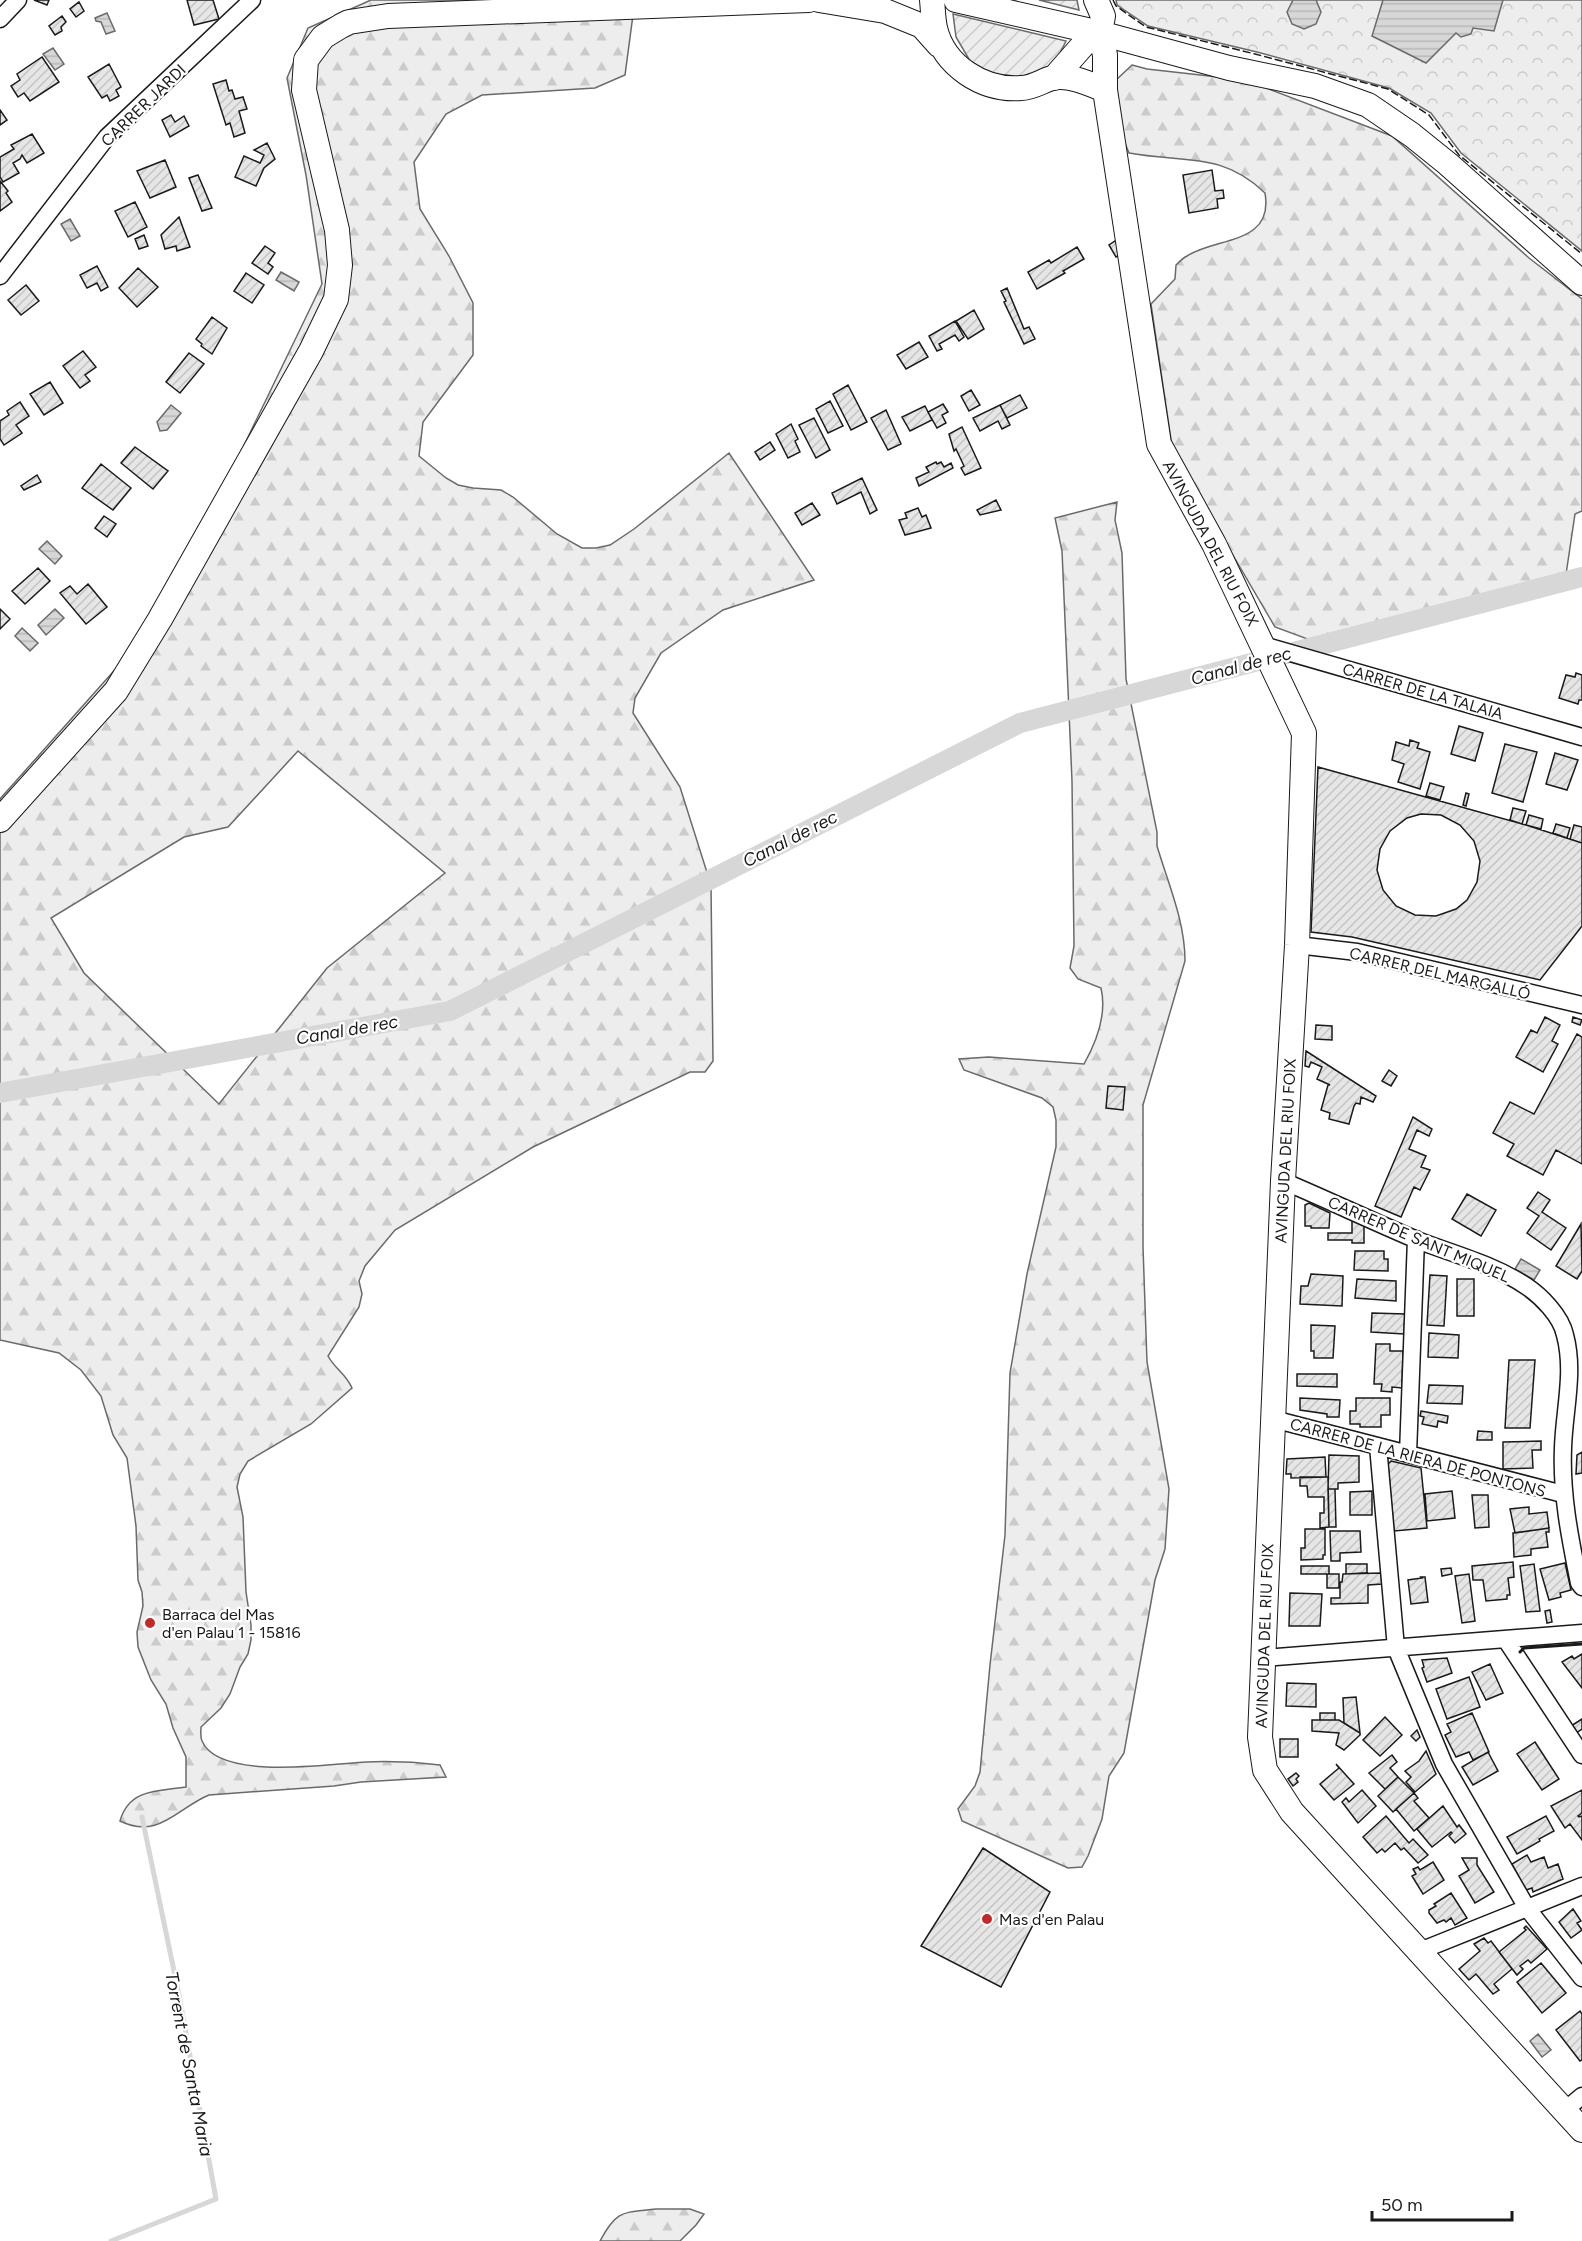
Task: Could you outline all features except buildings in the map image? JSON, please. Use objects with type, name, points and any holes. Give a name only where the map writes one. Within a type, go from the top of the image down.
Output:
[{"type":"street","points":[[0,19],[18,0]]},
{"type":"street","name":"CARRER JARDI","points":[[0,276],[107,137],[252,0]]},
{"type":"street","points":[[0,820],[116,692],[160,619],[310,351],[336,299],[340,265],[337,230],[304,90],[306,60],[324,37],[349,22],[388,16],[809,0]]},
{"type":"street","points":[[819,0],[885,11],[922,26],[957,66],[990,86],[1023,88],[1054,78],[1082,81],[1105,90]]},
{"type":"street","points":[[932,0],[935,28],[944,51]]},
{"type":"street","points":[[956,0],[1100,33],[1229,68],[1315,86],[1368,105],[1412,135],[1448,164],[1582,283]]},
{"type":"street","name":"AVINGUDA DEL RIU FOIX","points":[[1096,0],[1103,16],[1100,33],[1105,56],[1105,90],[1159,444],[1214,544],[1304,733],[1297,945],[1283,1181],[1260,1737],[1265,1770],[1292,1812],[1420,1951],[1574,2103],[1582,2130]]},
{"type":"street","points":[[1054,78],[1083,45],[1100,33]]},
{"type":"street","name":"CARRER DE LA TALAIA","points":[[1263,645],[1582,737]]},
{"type":"street","name":"CARRER DEL MARGALLÓ","points":[[1297,945],[1357,952],[1582,1005]]},
{"type":"street","name":"CARRER DE SANT MIQUEL","points":[[1283,1181],[1416,1239],[1496,1269],[1527,1287],[1553,1311],[1565,1333],[1569,1364],[1568,1405],[1563,1446],[1563,1494],[1579,1584],[1582,1587]]},
{"type":"street","points":[[1407,1454],[1416,1239]]},
{"type":"street","name":"CARRER DE LA RIERA DE PONTONS","points":[[1273,1419],[1563,1494]]},
{"type":"street","points":[[1378,1446],[1396,1648],[1444,1764],[1527,1908],[1582,1978]]},
{"type":"street","points":[[1263,1658],[1582,1633]]},
{"type":"street","points":[[1506,1640],[1582,1755]]},
{"type":"street","points":[[1420,1951],[1582,1886]]},
{"type":"green space","points":[[371,0],[635,0],[625,75],[595,88],[482,95],[446,114],[414,162],[420,209],[449,256],[473,303],[473,355],[423,422],[419,456],[458,485],[501,490],[513,497],[557,534],[582,548],[596,548],[610,545],[634,529],[729,453],[814,580],[723,610],[661,653],[635,698],[633,713],[680,787],[711,885],[713,1061],[705,1072],[690,1072],[533,1147],[395,1230],[365,1266],[359,1281],[362,1294],[359,1307],[328,1356],[352,1388],[311,1424],[248,1461],[240,1474],[237,1487],[243,1517],[246,1592],[251,1640],[248,1654],[240,1667],[230,1694],[221,1708],[201,1727],[202,1741],[212,1753],[230,1761],[252,1766],[303,1767],[366,1762],[412,1762],[440,1765],[446,1777],[209,1795],[157,1825],[134,1826],[120,1821],[124,1811],[137,1797],[155,1791],[186,1787],[186,1757],[173,1728],[166,1704],[151,1680],[138,1647],[137,1632],[143,1606],[138,1580],[136,1526],[127,1458],[113,1435],[101,1396],[81,1370],[59,1353],[0,1340],[0,799],[160,619],[322,284],[306,175],[287,78],[308,28]],"holes":[[[298,751],[445,873],[327,968],[219,1104],[84,973],[51,918],[184,837],[228,827]]]},
{"type":"green space","points":[[1039,0],[1077,0],[1079,10]]},
{"type":"green space","points":[[1116,0],[1582,0],[1582,251],[1461,153],[1431,113],[1389,88],[1257,52],[1148,26],[1117,5]]},
{"type":"green space","points":[[953,14],[1066,41],[1054,65],[1025,79],[995,78],[970,61],[956,37]]},
{"type":"green space","points":[[1132,65],[1147,69],[1245,80],[1392,136],[1529,258],[1582,299],[1582,511],[1575,514],[1565,581],[1337,650],[1275,627],[1173,453],[1151,304],[1175,279],[1176,265],[1184,258],[1199,250],[1252,231],[1261,222],[1265,210],[1265,193],[1233,170],[1217,165],[1201,161],[1129,153],[1124,141],[1115,81]]},
{"type":"green space","points":[[1117,502],[1115,520],[1122,553],[1126,679],[1157,832],[1157,846],[1175,902],[1182,931],[1185,961],[1143,1105],[1143,1247],[1147,1362],[1169,1489],[1165,1549],[1155,1580],[1124,1753],[1109,1776],[1102,1819],[1088,1856],[1082,1867],[1068,1868],[962,1821],[958,1809],[975,1786],[980,1772],[1005,1535],[1010,1373],[1027,1274],[1056,1147],[1056,1120],[1053,1107],[1042,1098],[964,1070],[959,1059],[989,1057],[1084,1064],[1100,1027],[1103,1008],[1101,988],[1078,979],[1070,968],[1074,946],[1072,781],[1062,551],[1055,518]]},
{"type":"green space","points":[[656,2209],[690,2209],[704,2214],[680,2241],[600,2241],[611,2223],[622,2214]]},
{"type":"shaded area","points":[[1293,0],[1316,0],[1321,12],[1316,24],[1304,29],[1292,24],[1287,12]]},
{"type":"shaded area","points":[[1383,0],[1503,0],[1494,31],[1473,28],[1471,34],[1461,37],[1456,33],[1426,63],[1372,36]]},
{"type":"shaded area","points":[[107,13],[115,31],[106,34],[101,22],[96,21],[95,18]]},
{"type":"shaded area","points":[[53,48],[64,64],[55,70],[43,54]]},
{"type":"shaded area","points":[[70,219],[80,236],[71,241],[61,224]]},
{"type":"shaded area","points":[[281,272],[299,282],[294,291],[276,280]]},
{"type":"shaded area","points":[[171,405],[181,413],[167,430],[160,431],[157,422]]},
{"type":"shaded area","points":[[47,541],[62,556],[55,564],[39,549]]},
{"type":"shaded area","points":[[55,609],[64,618],[46,635],[38,625]]},
{"type":"shaded area","points":[[22,628],[38,643],[30,651],[15,636]]},
{"type":"shaded area","points":[[1521,1259],[1540,1270],[1534,1280],[1515,1269]]},
{"type":"shaded area","points":[[1538,2034],[1551,2050],[1542,2057],[1530,2041]]},
{"type":"waterway","name":"Canal de rec","points":[[0,1093],[450,1011],[1020,723],[1582,577]]},
{"type":"waterway","name":"Torrent de Santa Maria","points":[[111,2241],[216,2199],[179,1995],[142,1817]]},
{"type":"fence","points":[[1113,0],[1116,6],[1146,27],[1388,89],[1429,115],[1459,155],[1582,254]]},
{"type":"wall","points":[[1520,1652],[1524,1648],[1582,1644]]},
{"type":"place","name":"Barraca del Mas d'en Palau 1 - 15816","points":[[150,1623]]},
{"type":"place","name":"Mas d'en Palau","points":[[987,1919]]}]
